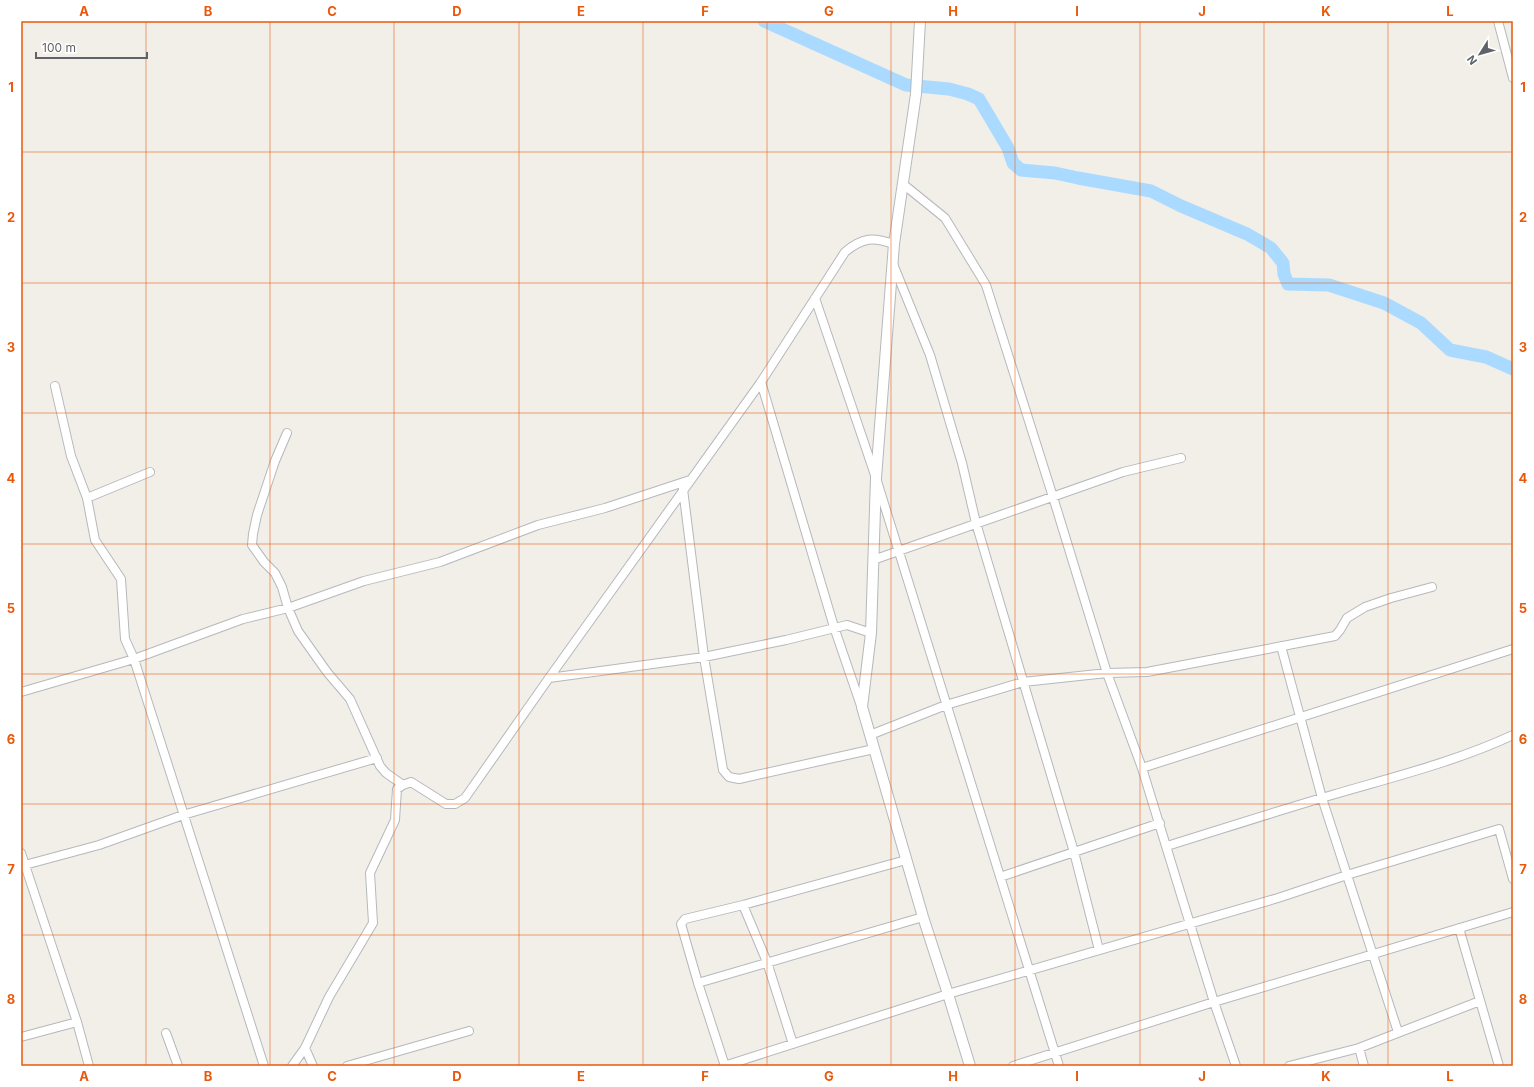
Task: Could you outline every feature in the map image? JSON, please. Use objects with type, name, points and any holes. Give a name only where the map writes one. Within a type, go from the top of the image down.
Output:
[{"type":"street","points":[[862,707],[871,633],[876,478],[894,244],[916,86],[921,21]]},
{"type":"street","points":[[1498,21],[1513,78]]},
{"type":"street","points":[[903,184],[945,218],[986,286],[1107,673],[1142,768],[1214,1002],[1236,1066]]},
{"type":"street","points":[[292,1066],[305,1048],[329,997],[373,923],[370,874],[395,820],[397,789],[411,782],[446,804],[455,804],[465,798],[683,489],[761,382],[845,252],[855,244],[867,239],[880,239],[894,244]]},
{"type":"street","points":[[893,263],[930,354],[962,463],[976,523],[1074,852],[1099,950]]},
{"type":"street","points":[[815,298],[876,478],[1059,1066]]},
{"type":"street","points":[[761,382],[834,627],[862,707],[923,917],[970,1066]]},
{"type":"street","points":[[55,386],[71,456],[87,498],[95,540],[120,579],[125,639],[134,659],[264,1066]]},
{"type":"street","points":[[287,433],[257,515],[252,545],[264,562],[275,573],[282,587],[288,608],[298,631],[350,699],[377,758],[386,773],[403,785]]},
{"type":"street","points":[[873,560],[1123,472],[1181,458]]},
{"type":"street","points":[[87,498],[150,472]]},
{"type":"street","points":[[21,692],[134,659],[243,619],[288,608],[364,581],[440,562],[538,525],[605,508],[690,480]]},
{"type":"street","points":[[683,489],[704,657],[723,770],[729,777],[738,779],[874,749]]},
{"type":"street","points":[[870,736],[946,705],[1023,682],[1107,673],[1147,672],[1335,636],[1347,618],[1365,607],[1390,598],[1432,587]]},
{"type":"street","points":[[549,678],[704,657],[786,640],[847,625],[871,633]]},
{"type":"street","points":[[1281,646],[1322,798],[1398,1032]]},
{"type":"street","points":[[1142,768],[1513,649]]},
{"type":"street","points":[[1167,846],[1440,763],[1482,749],[1513,735]]},
{"type":"street","points":[[23,865],[99,844],[183,815],[377,758]]},
{"type":"street","points":[[1000,877],[1160,823]]},
{"type":"street","points":[[906,860],[744,905],[685,919],[681,924],[698,983],[725,1066],[948,994],[1278,898],[1499,828],[1513,879]]},
{"type":"street","points":[[21,853],[23,865],[77,1022],[89,1066]]},
{"type":"street","points":[[744,905],[767,962],[793,1044]]},
{"type":"street","points":[[1013,1066],[1214,1002],[1513,912]]},
{"type":"street","points":[[698,983],[923,917]]},
{"type":"street","points":[[1459,928],[1499,1066]]},
{"type":"street","points":[[1289,1066],[1359,1048],[1480,1001]]},
{"type":"street","points":[[21,1037],[77,1022]]},
{"type":"street","points":[[347,1066],[469,1031]]},
{"type":"street","points":[[166,1033],[178,1066]]},
{"type":"street","points":[[305,1048],[312,1066]]},
{"type":"street","points":[[1359,1048],[1364,1066]]},
{"type":"waterway","points":[[764,21],[906,85],[949,89],[968,94],[979,99],[1008,148],[1013,163],[1021,170],[1055,173],[1151,191],[1181,206],[1247,234],[1271,248],[1283,263],[1284,274],[1288,284],[1329,285],[1384,303],[1421,323],[1450,350],[1486,357],[1513,369]]}]
